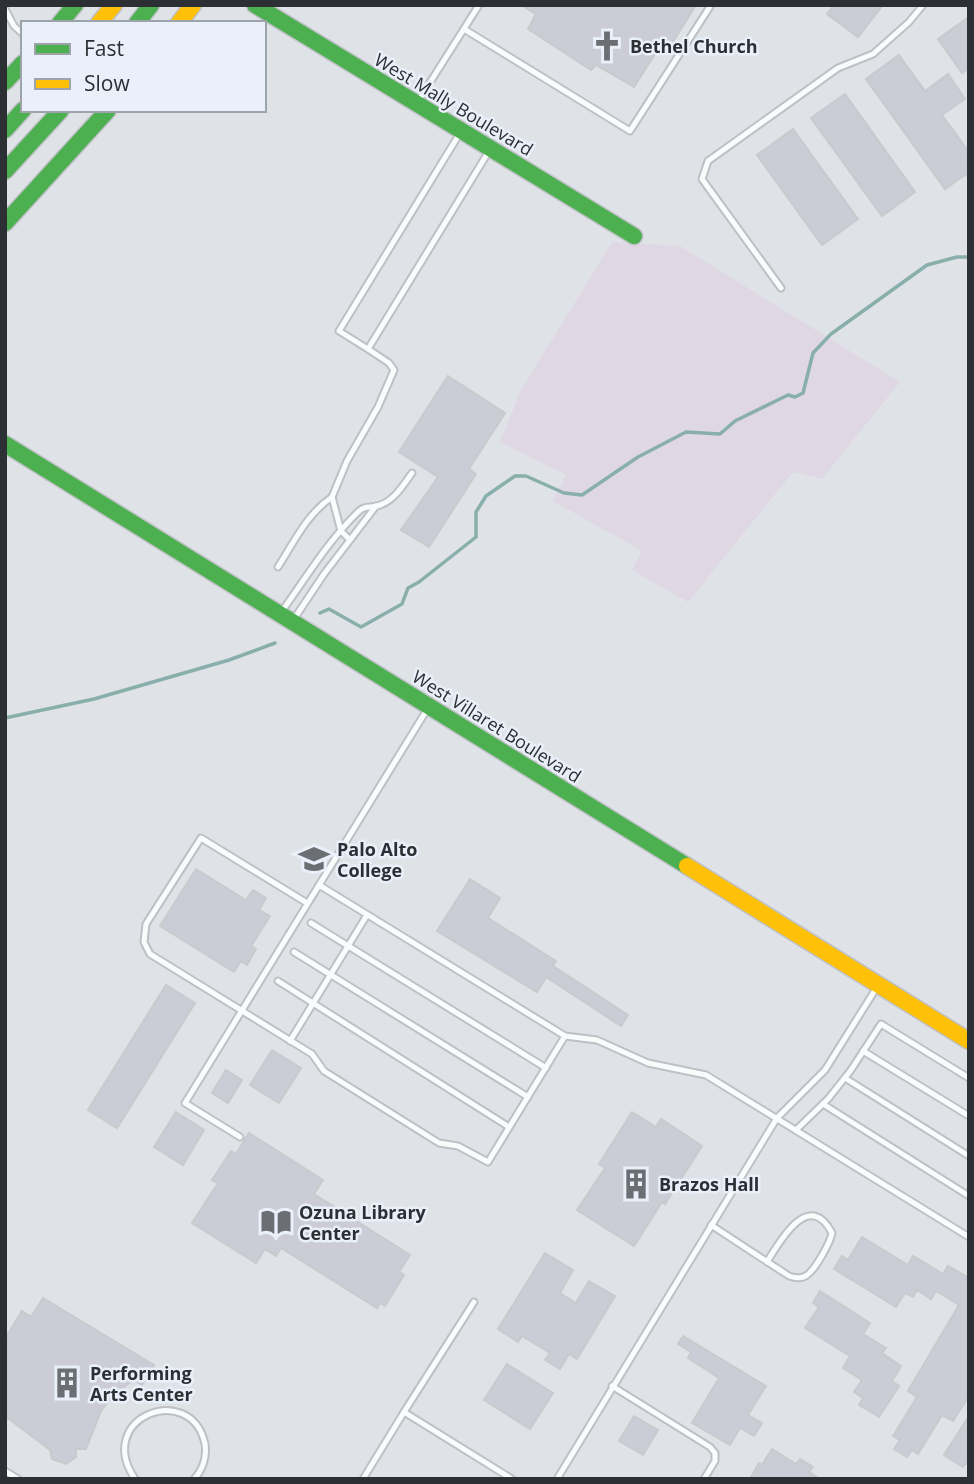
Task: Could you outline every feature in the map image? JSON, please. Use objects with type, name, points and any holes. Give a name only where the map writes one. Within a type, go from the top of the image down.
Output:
[{"type":"street","points":[[62,21],[75,5]]},
{"type":"street","points":[[101,21],[114,5]]},
{"type":"street","points":[[138,21],[150,5]]},
{"type":"street","points":[[181,21],[193,5]]},
{"type":"street","name":"West Mally Boulevard","points":[[255,5],[634,236]]},
{"type":"street","points":[[5,82],[21,65]]},
{"type":"street","points":[[5,130],[21,112]]},
{"type":"street","points":[[5,172],[59,112]]},
{"type":"street","points":[[5,223],[106,112]]},
{"type":"street","name":"West Villaret Boulevard","points":[[5,444],[969,1041]]},
{"type":"lane","points":[[416,104],[479,5]]},
{"type":"lane","points":[[464,29],[630,131],[711,5]]},
{"type":"lane","points":[[781,289],[702,179],[708,161],[838,68],[873,54],[909,22],[923,5]]},
{"type":"lane","points":[[5,9],[14,26],[21,32]]},
{"type":"lane","points":[[278,567],[320,505],[332,497],[347,461],[379,407],[394,370],[389,363],[339,331],[461,131]]},
{"type":"lane","points":[[368,349],[490,149]]},
{"type":"lane","points":[[286,618],[376,506],[397,493],[412,473]]},
{"type":"lane","points":[[332,497],[341,531],[350,540]]},
{"type":"lane","points":[[286,618],[341,531],[359,510],[368,505],[376,506]]},
{"type":"lane","points":[[240,1137],[185,1103],[429,706]]},
{"type":"lane","points":[[307,903],[201,838],[146,924],[144,942],[150,954],[312,1054],[324,1071],[439,1143],[458,1146],[488,1162],[565,1036]]},
{"type":"lane","points":[[319,885],[565,1036],[597,1040],[648,1063],[706,1075],[969,1237]]},
{"type":"lane","points":[[290,1041],[367,915]]},
{"type":"lane","points":[[311,923],[546,1068]]},
{"type":"lane","points":[[294,952],[528,1097]]},
{"type":"lane","points":[[278,981],[509,1128]]},
{"type":"lane","points":[[556,1479],[777,1118],[825,1070],[879,985]]},
{"type":"lane","points":[[796,1130],[845,1078],[881,1024],[969,1078]]},
{"type":"lane","points":[[863,1051],[969,1116]]},
{"type":"lane","points":[[845,1078],[969,1156]]},
{"type":"lane","points":[[823,1104],[969,1196]]},
{"type":"lane","points":[[711,1225],[766,1262],[798,1279],[808,1275],[830,1241],[832,1233],[823,1221],[813,1217],[801,1217],[793,1223],[766,1262]]},
{"type":"lane","points":[[363,1479],[474,1302]]},
{"type":"lane","points":[[612,1386],[710,1447],[715,1453],[715,1461],[704,1479]]},
{"type":"lane","points":[[135,1479],[124,1453],[125,1439],[142,1417],[155,1411],[169,1410],[184,1415],[195,1424],[203,1436],[206,1450],[204,1464],[194,1479]]},
{"type":"lane","points":[[404,1412],[512,1479]]},
{"type":"lane","points":[[5,1471],[18,1479]]},
{"type":"lane","points":[[127,1479],[131,1472]]},
{"type":"shaded area","points":[[612,242],[680,246],[900,382],[822,479],[793,472],[688,602],[632,570],[642,551],[553,501],[566,475],[500,442],[520,392]]},
{"type":"building","name":"Bethel Church","points":[[521,5],[696,5],[669,48],[662,43],[634,87],[596,65],[591,70],[528,29],[536,14]]},
{"type":"building","points":[[834,5],[883,5],[858,37],[827,14]]},
{"type":"building","points":[[969,17],[969,68],[962,73],[938,39]]},
{"type":"building","points":[[899,55],[925,91],[948,74],[965,99],[942,115],[969,152],[969,172],[945,189],[866,79]]},
{"type":"building","points":[[845,94],[915,192],[882,216],[811,118]]},
{"type":"building","points":[[793,129],[858,219],[822,245],[757,155]]},
{"type":"building","points":[[448,376],[505,413],[469,469],[476,474],[429,547],[401,530],[438,477],[399,452]]},
{"type":"building","points":[[196,869],[246,900],[253,890],[266,898],[259,910],[270,916],[251,946],[256,949],[247,965],[241,961],[234,972],[160,926]]},
{"type":"building","points":[[470,879],[500,898],[488,918],[556,961],[553,966],[628,1015],[621,1026],[546,977],[537,992],[437,931]]},
{"type":"building","points":[[166,985],[195,1003],[117,1128],[88,1110]]},
{"type":"building","points":[[272,1050],[301,1068],[279,1103],[250,1085]]},
{"type":"building","points":[[226,1070],[242,1080],[228,1103],[212,1093]]},
{"type":"building","points":[[176,1112],[204,1130],[183,1165],[154,1147]]},
{"type":"building","name":"Brazos Hall","points":[[632,1112],[656,1127],[661,1119],[702,1146],[634,1246],[577,1210],[605,1168],[599,1164]]},
{"type":"building","name":"Ozuna Library Center","points":[[249,1133],[323,1180],[314,1194],[410,1255],[399,1272],[404,1275],[385,1306],[380,1303],[377,1308],[281,1248],[276,1256],[265,1249],[256,1263],[192,1223],[218,1183],[212,1180],[231,1151],[236,1154]]},
{"type":"building","points":[[862,1237],[908,1265],[913,1256],[943,1274],[948,1266],[969,1278],[969,1396],[953,1421],[942,1415],[918,1454],[912,1450],[907,1457],[894,1449],[900,1440],[893,1436],[917,1397],[908,1391],[959,1305],[936,1291],[931,1299],[917,1290],[913,1297],[905,1293],[896,1307],[834,1269],[842,1256],[848,1260]]},
{"type":"building","points":[[545,1253],[573,1270],[560,1293],[576,1303],[589,1281],[615,1296],[577,1359],[569,1354],[560,1369],[545,1360],[550,1353],[522,1336],[518,1342],[498,1329]]},
{"type":"building","points":[[820,1291],[870,1323],[863,1334],[886,1348],[882,1353],[901,1366],[892,1381],[899,1386],[879,1417],[859,1405],[863,1398],[854,1392],[862,1380],[843,1368],[850,1356],[805,1328],[819,1307],[813,1303]]},
{"type":"building","name":"Performing Arts Center","points":[[43,1298],[154,1365],[142,1385],[133,1380],[113,1396],[101,1411],[86,1449],[76,1449],[76,1457],[66,1464],[52,1459],[50,1450],[5,1416],[5,1339],[22,1311],[31,1317]]},
{"type":"building","points":[[683,1336],[766,1386],[748,1415],[762,1423],[754,1436],[740,1428],[730,1445],[692,1423],[719,1378],[688,1358],[691,1352],[678,1344]]},
{"type":"building","points":[[507,1364],[553,1393],[530,1429],[484,1400]]},
{"type":"building","points":[[634,1416],[658,1430],[643,1455],[619,1441]]},
{"type":"building","points":[[969,1416],[969,1465],[966,1463],[963,1467],[944,1455]]},
{"type":"building","points":[[772,1449],[796,1464],[800,1459],[813,1467],[809,1472],[820,1479],[750,1479],[759,1463],[762,1465]]},
{"type":"waterway","points":[[320,613],[329,609],[361,627],[402,604],[408,588],[476,537],[476,512],[486,496],[515,476],[526,476],[564,493],[582,495],[638,457],[686,432],[720,434],[735,421],[788,395],[795,397],[803,393],[813,353],[831,334],[927,265],[957,257],[969,257]]},
{"type":"waterway","points":[[5,718],[94,699],[229,660],[275,643]]},
{"type":"traffic: fast","points":[[62,21],[75,5]]},
{"type":"traffic: fast","points":[[139,21],[151,5]]},
{"type":"traffic: fast","points":[[255,5],[634,236]]},
{"type":"traffic: fast","points":[[5,82],[21,65]]},
{"type":"traffic: fast","points":[[5,130],[21,112]]},
{"type":"traffic: fast","points":[[5,171],[59,112]]},
{"type":"traffic: fast","points":[[5,223],[106,112]]},
{"type":"traffic: fast","points":[[5,444],[687,866]]},
{"type":"traffic: slow","points":[[101,21],[114,5]]},
{"type":"traffic: slow","points":[[181,21],[193,5]]},
{"type":"traffic: slow","points":[[687,866],[969,1041]]},
{"type":"place","name":"Bethel Church","points":[[607,46]]},
{"type":"place","name":"Palo Alto College","points":[[314,859]]},
{"type":"place","name":"Brazos Hall","points":[[636,1184]]},
{"type":"place","name":"Ozuna Library Center","points":[[276,1222]]},
{"type":"place","name":"Performing Arts Center","points":[[67,1383]]}]
